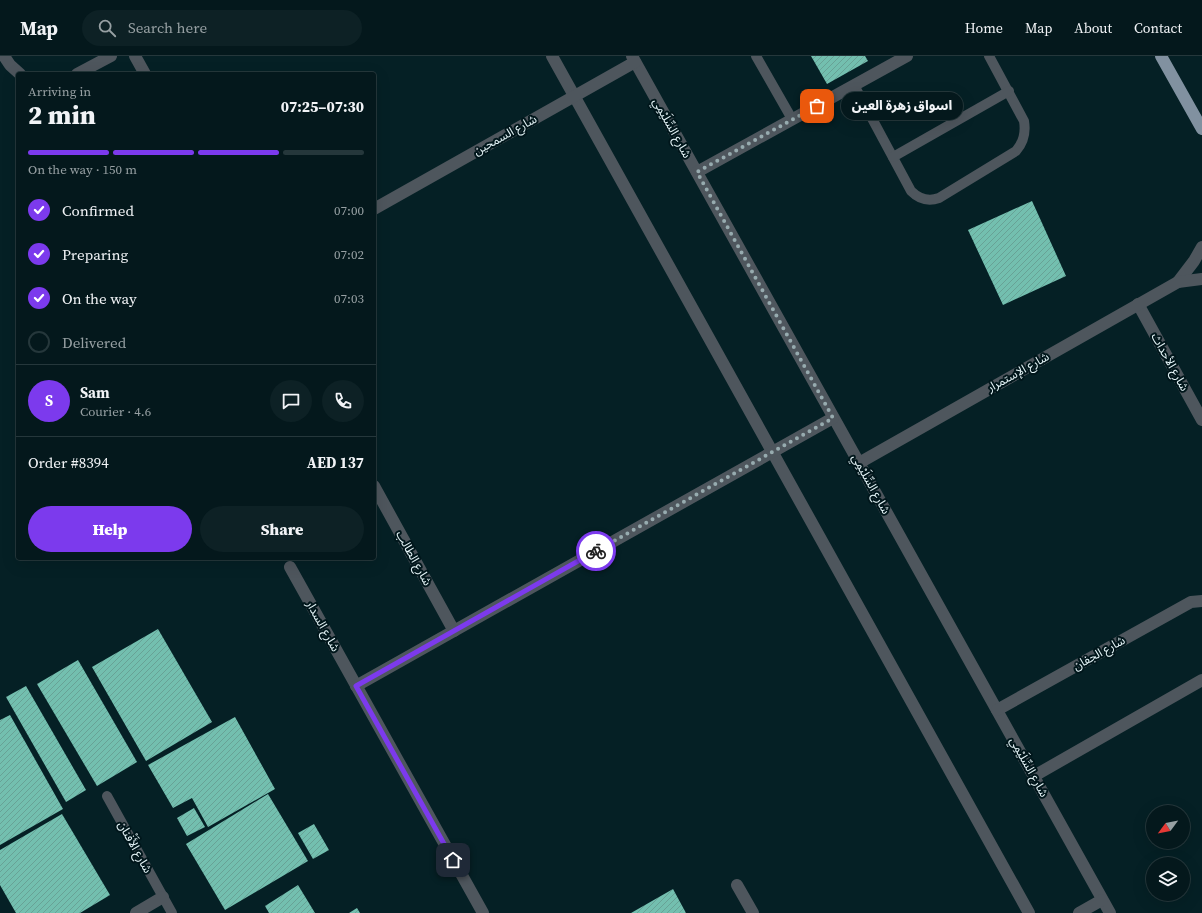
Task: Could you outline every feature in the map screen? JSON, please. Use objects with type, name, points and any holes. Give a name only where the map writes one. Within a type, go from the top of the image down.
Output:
[{"type":"main road","points":[[1161,56],[1202,129]]},
{"type":"street","points":[[4,56],[10,65],[18,72]]},
{"type":"street","points":[[81,72],[111,56]]},
{"type":"street","points":[[135,56],[144,72]]},
{"type":"street","points":[[552,56],[1030,913]]},
{"type":"street","points":[[697,172],[907,56]]},
{"type":"street","name":"شارع السمحين","points":[[376,208],[574,96],[634,59]]},
{"type":"street","name":"شارع السِّلَيْمِي","points":[[634,59],[1110,913]]},
{"type":"street","name":"شارع الإستمرار","points":[[1178,282],[1194,261],[1202,247]]},
{"type":"street","name":"شارع الإستمرار","points":[[858,463],[1178,282],[1202,278]]},
{"type":"street","name":"شارع الأحداث","points":[[1138,304],[1202,420]]},
{"type":"street","points":[[356,686],[833,418]]},
{"type":"street","name":"شارع الطالب","points":[[376,490],[454,631]]},
{"type":"street","name":"شارع السدار","points":[[290,567],[483,913]]},
{"type":"street","name":"شارع الجفان","points":[[997,710],[1190,602],[1202,601]]},
{"type":"street","points":[[1034,776],[1202,680]]},
{"type":"street","points":[[737,885],[753,913]]},
{"type":"street","points":[[136,913],[163,897]]},
{"type":"street","points":[[1079,913],[1102,900]]},
{"type":"lane","points":[[756,56],[792,119]]},
{"type":"lane","points":[[854,86],[911,191],[922,199],[934,200],[1016,151],[1023,142],[1026,128],[1024,121],[989,56]]},
{"type":"lane","points":[[893,156],[1009,91]]},
{"type":"lane","name":"شارع الأَفْنان","points":[[107,796],[172,913]]},
{"type":"building","points":[[811,56],[865,56],[868,61],[827,84]]},
{"type":"building","points":[[1032,201],[1066,276],[1003,305],[968,230]]},
{"type":"building","points":[[158,629],[212,722],[146,761],[92,667]]},
{"type":"building","points":[[78,660],[137,762],[97,786],[37,684]]},
{"type":"building","points":[[26,686],[86,790],[66,802],[6,697]]},
{"type":"building","points":[[10,715],[63,809],[0,845],[0,720]]},
{"type":"building","points":[[235,717],[275,789],[208,827],[192,798],[173,808],[148,765]]},
{"type":"building","points":[[268,794],[308,861],[225,910],[186,844]]},
{"type":"building","points":[[194,808],[205,827],[187,836],[177,818]]},
{"type":"building","points":[[62,814],[110,895],[80,913],[16,913],[0,885],[0,850]]},
{"type":"building","points":[[314,824],[329,850],[313,859],[298,833]]},
{"type":"building","points":[[298,885],[315,913],[269,913],[265,906]]},
{"type":"building","points":[[673,889],[686,913],[631,913]]},
{"type":"building","points":[[357,908],[360,913],[349,913]]},
{"type":"way so far","points":[[596,551],[833,418],[697,172],[817,106]]},
{"type":"place","name":"اسواق زهرة العين","points":[[817,106]]},
{"type":"route","points":[[453,860],[356,686],[596,551]]}]
